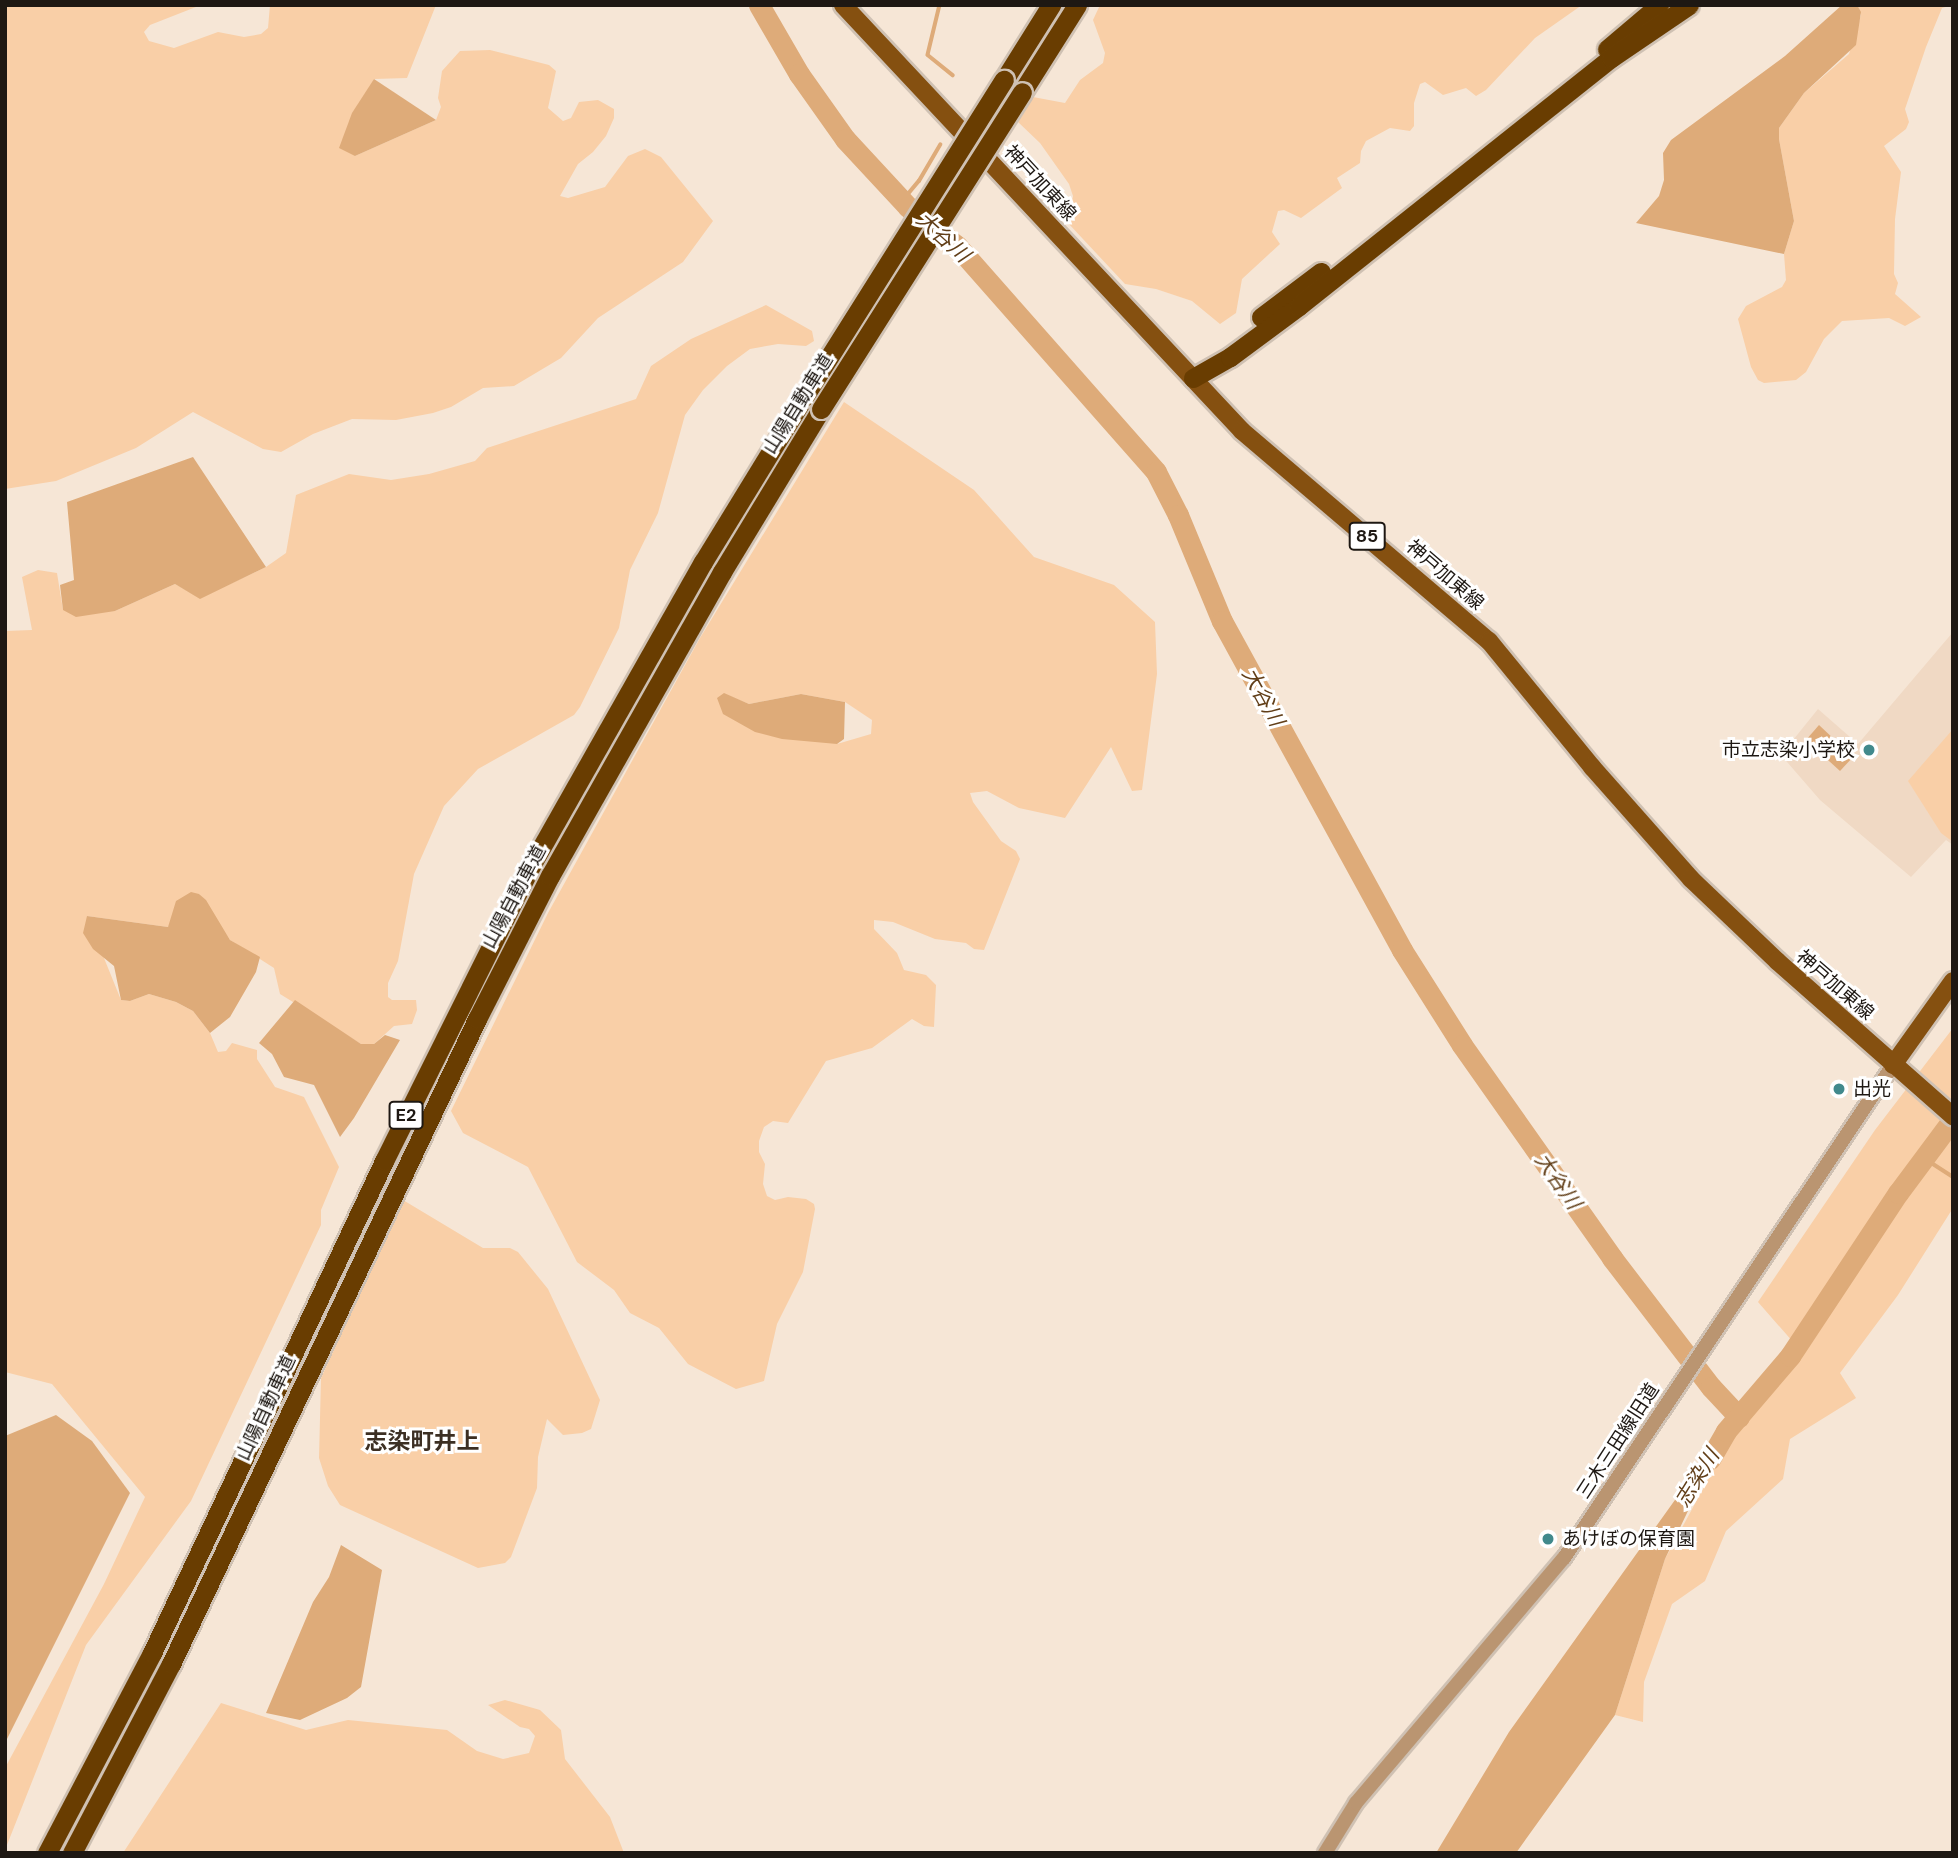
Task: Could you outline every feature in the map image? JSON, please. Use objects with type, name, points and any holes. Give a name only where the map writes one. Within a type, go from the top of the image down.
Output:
[{"type":"highway","name":"山陽自動車道","points":[[47,1853],[158,1641],[384,1161],[532,864],[703,562],[1051,5]]},
{"type":"highway","name":"山陽自動車道","points":[[72,1853],[171,1664],[477,1019],[550,876],[660,678],[821,409],[1077,5]]},
{"type":"highway","points":[[1193,378],[1243,331],[1658,5]]},
{"type":"highway","points":[[1193,378],[1230,356],[1299,306],[1611,58],[1689,5]]},
{"type":"main road","name":"神戸加東線","points":[[843,5],[1265,452],[1489,641],[1592,767],[1691,879],[1777,961],[1953,1116]]},
{"type":"main road","points":[[1893,1065],[1953,981]]},
{"type":"street","name":"三木三田線旧道","points":[[1325,1853],[1356,1803],[1564,1558],[1680,1380],[1893,1065]]},
{"type":"shaded area","points":[[5,5],[201,5],[150,25],[144,32],[149,41],[174,48],[218,32],[244,37],[261,34],[268,28],[270,5],[436,5],[407,78],[374,79],[355,156],[436,120],[441,107],[438,98],[442,71],[460,51],[490,50],[549,65],[556,71],[548,108],[563,121],[571,118],[579,102],[598,100],[614,109],[614,118],[606,136],[593,152],[578,164],[560,196],[568,198],[605,187],[628,156],[645,149],[661,157],[713,221],[683,262],[598,318],[561,358],[514,386],[483,388],[451,407],[433,413],[396,420],[352,419],[313,434],[281,452],[263,449],[193,412],[136,448],[56,481],[5,489]]},
{"type":"shaded area","points":[[1100,5],[1582,5],[1535,38],[1486,90],[1476,96],[1466,88],[1443,95],[1425,82],[1420,84],[1414,103],[1414,126],[1410,131],[1390,128],[1366,141],[1361,151],[1360,163],[1337,178],[1342,188],[1301,218],[1284,210],[1278,211],[1272,232],[1280,244],[1242,279],[1236,313],[1220,324],[1192,301],[1156,289],[1125,284],[1068,223],[1073,196],[1069,184],[1040,143],[1018,122],[1033,97],[1065,103],[1080,80],[1103,63],[1105,53],[1093,20]]},
{"type":"shaded area","points":[[1857,5],[1953,5],[1942,8],[1926,47],[1905,109],[1909,122],[1906,129],[1884,146],[1901,172],[1895,219],[1894,274],[1898,283],[1895,294],[1921,317],[1905,326],[1889,318],[1842,321],[1824,339],[1806,372],[1796,380],[1764,383],[1758,380],[1751,367],[1738,319],[1746,306],[1782,287],[1786,280],[1784,254],[1794,221],[1779,128],[1804,93],[1849,54],[1861,15]]},
{"type":"shaded area","points":[[766,305],[812,331],[814,341],[806,346],[778,344],[750,349],[727,366],[703,390],[685,415],[658,513],[630,570],[619,628],[580,707],[574,715],[478,769],[444,806],[414,874],[398,961],[388,983],[388,997],[392,1000],[416,1000],[417,1010],[412,1024],[394,1026],[374,1044],[361,1044],[280,994],[274,968],[230,940],[199,894],[168,927],[87,916],[121,1000],[130,1001],[149,994],[176,1002],[193,1011],[210,1033],[218,1052],[226,1051],[232,1043],[257,1050],[257,1059],[275,1087],[304,1097],[339,1167],[321,1210],[321,1225],[191,1501],[86,1645],[5,1850],[5,1768],[104,1584],[145,1497],[52,1384],[5,1372],[5,631],[32,630],[22,577],[38,570],[57,573],[63,610],[115,611],[175,584],[200,598],[266,567],[286,553],[296,495],[349,474],[391,480],[429,474],[475,461],[487,448],[636,399],[651,366],[691,339]]},
{"type":"shaded area","points":[[844,402],[974,490],[1034,557],[1114,585],[1155,622],[1157,674],[1142,790],[1132,791],[1111,747],[1065,818],[1019,808],[987,791],[970,793],[973,802],[1001,841],[1016,851],[1020,859],[984,950],[974,949],[966,943],[935,939],[893,922],[874,920],[874,929],[897,953],[904,970],[926,975],[936,985],[934,1027],[924,1026],[912,1019],[872,1048],[826,1061],[788,1123],[773,1121],[764,1127],[759,1141],[759,1152],[765,1164],[763,1184],[767,1196],[775,1200],[788,1197],[806,1199],[814,1204],[815,1209],[803,1272],[777,1324],[764,1381],[736,1389],[688,1364],[659,1328],[630,1313],[614,1290],[577,1262],[528,1167],[463,1133],[451,1111],[548,913],[700,638]],"holes":[[[724,694],[749,704],[801,694],[845,702],[872,720],[871,734],[837,744]]]},
{"type":"shaded area","name":"市立志染小学校","points":[[1953,632],[1953,845],[1946,840],[1911,877],[1820,800],[1781,755],[1818,709],[1858,744]]},
{"type":"shaded area","points":[[1953,729],[1953,842],[1941,833],[1908,781]]},
{"type":"shaded area","points":[[1953,1028],[1953,1208],[1898,1295],[1840,1373],[1856,1398],[1790,1439],[1783,1479],[1726,1531],[1705,1581],[1672,1604],[1644,1682],[1643,1722],[1615,1715],[1665,1559],[1723,1452],[1800,1350],[1758,1302],[1875,1130]]},
{"type":"shaded area","points":[[403,1200],[483,1248],[510,1248],[518,1252],[548,1289],[600,1400],[591,1429],[582,1433],[563,1435],[547,1419],[538,1457],[537,1488],[511,1557],[505,1563],[478,1568],[340,1505],[328,1486],[319,1458],[321,1378]]},
{"type":"shaded area","points":[[505,1700],[540,1710],[561,1730],[565,1759],[610,1817],[624,1853],[123,1853],[221,1703],[306,1730],[348,1720],[447,1730],[477,1751],[503,1759],[529,1753],[535,1736],[529,1729],[520,1727],[488,1705]]},
{"type":"water","points":[[1842,5],[1857,5],[1861,12],[1856,45],[1804,93],[1779,128],[1794,221],[1784,254],[1636,223],[1659,196],[1664,180],[1663,153],[1671,140],[1785,56]]},
{"type":"water","points":[[374,79],[436,120],[355,156],[339,148],[352,113]]},
{"type":"water","points":[[193,457],[266,567],[200,599],[175,584],[115,611],[76,617],[63,610],[60,585],[74,580],[67,502]]},
{"type":"water","points":[[724,693],[749,704],[801,694],[845,702],[844,739],[837,744],[782,739],[755,732],[723,714],[717,698]]},
{"type":"water","points":[[1819,725],[1853,757],[1840,771],[1806,740]]},
{"type":"water","points":[[191,892],[206,900],[230,940],[260,957],[256,972],[230,1017],[210,1033],[193,1011],[176,1002],[149,994],[130,1001],[121,1000],[114,966],[93,949],[83,933],[87,916],[168,927],[176,901]]},
{"type":"water","points":[[295,1000],[361,1044],[374,1044],[385,1035],[400,1040],[340,1137],[314,1085],[284,1077],[272,1054],[259,1043]]},
{"type":"water","points":[[56,1415],[92,1441],[130,1493],[5,1743],[5,1436]]},
{"type":"water","points":[[1730,1423],[1665,1559],[1615,1715],[1516,1853],[1436,1853],[1509,1732]]},
{"type":"water","points":[[341,1545],[382,1570],[361,1687],[347,1698],[300,1720],[266,1713],[313,1602],[329,1577]]},
{"type":"waterway","name":"大谷川","points":[[759,5],[799,74],[845,139],[908,207],[957,246],[1156,472],[1178,515],[1222,621],[1402,950],[1462,1045],[1612,1258],[1711,1387],[1739,1417]]},
{"type":"waterway","points":[[940,5],[928,55],[953,75]]},
{"type":"waterway","points":[[902,201],[919,181],[940,145]]},
{"type":"waterway","name":"志染川","points":[[1710,1459],[1726,1431],[1790,1356],[1898,1193],[1953,1119]]},
{"type":"waterway","points":[[1924,1158],[1953,1177]]},
{"type":"place","name":"市立志染小学校","points":[[1869,750]]},
{"type":"place","name":"出光","points":[[1839,1089]]},
{"type":"place","name":"あけぼの保育園","points":[[1548,1539]]},
{"type":"district","name":"志染町井上","points":[[422,1441]]}]
